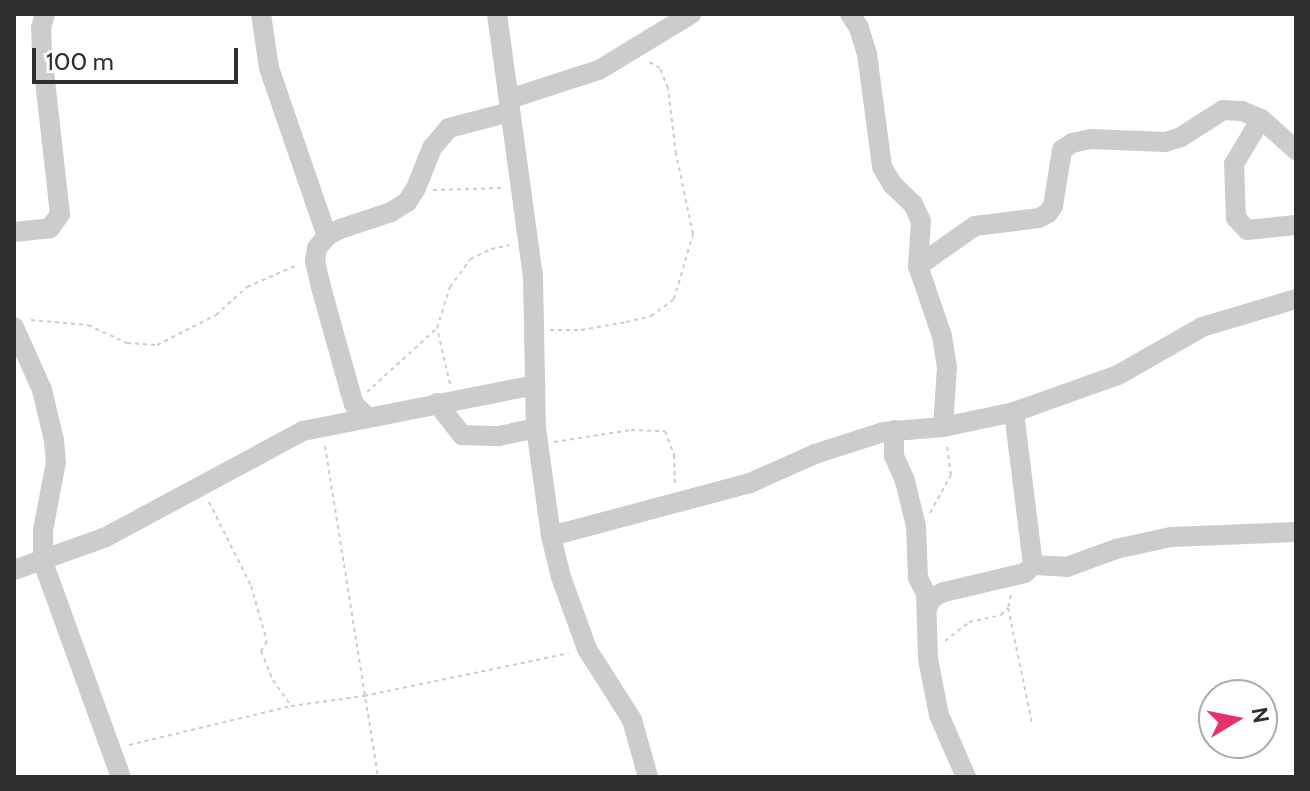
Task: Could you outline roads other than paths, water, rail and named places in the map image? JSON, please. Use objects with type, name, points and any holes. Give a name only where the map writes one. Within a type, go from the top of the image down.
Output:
[{"type":"street","points":[[14,232],[50,228],[60,214],[42,53],[41,28],[45,14]]},
{"type":"street","points":[[261,14],[269,68],[327,236]]},
{"type":"street","points":[[497,14],[537,330],[538,438],[551,536],[561,577],[587,649],[632,720],[648,777]]},
{"type":"street","points":[[360,410],[315,261],[317,248],[327,236],[391,212],[407,202],[440,135],[449,128],[510,106],[630,54],[691,14]]},
{"type":"street","points":[[850,14],[859,28],[867,54],[882,167],[893,185],[913,204],[921,221],[918,266],[942,336],[947,367],[943,427]]},
{"type":"street","points":[[918,266],[975,226],[1039,218],[1048,213],[1053,206],[1062,150],[1072,143],[1091,139],[1165,142],[1181,137],[1223,110],[1242,111],[1261,119],[1296,150]]},
{"type":"street","points":[[1261,119],[1234,164],[1236,218],[1247,230],[1296,225]]},
{"type":"street","points":[[551,536],[750,483],[846,443],[894,430],[943,427],[1014,412],[1118,375],[1202,327],[1296,299]]},
{"type":"street","points":[[18,324],[42,390],[54,440],[56,462],[43,530],[43,562],[121,777]]},
{"type":"street","points":[[14,570],[106,537],[275,445],[360,410],[445,402],[536,385]]},
{"type":"street","points":[[445,402],[462,435],[538,438]]},
{"type":"street","points":[[1014,412],[1033,565]]},
{"type":"street","points":[[894,430],[894,456],[905,481],[916,526],[918,578],[927,608]]},
{"type":"street","points":[[966,777],[939,715],[928,659],[924,623],[932,598],[944,592],[1025,573],[1033,565],[1067,567],[1116,549],[1171,537],[1296,532]]}]
